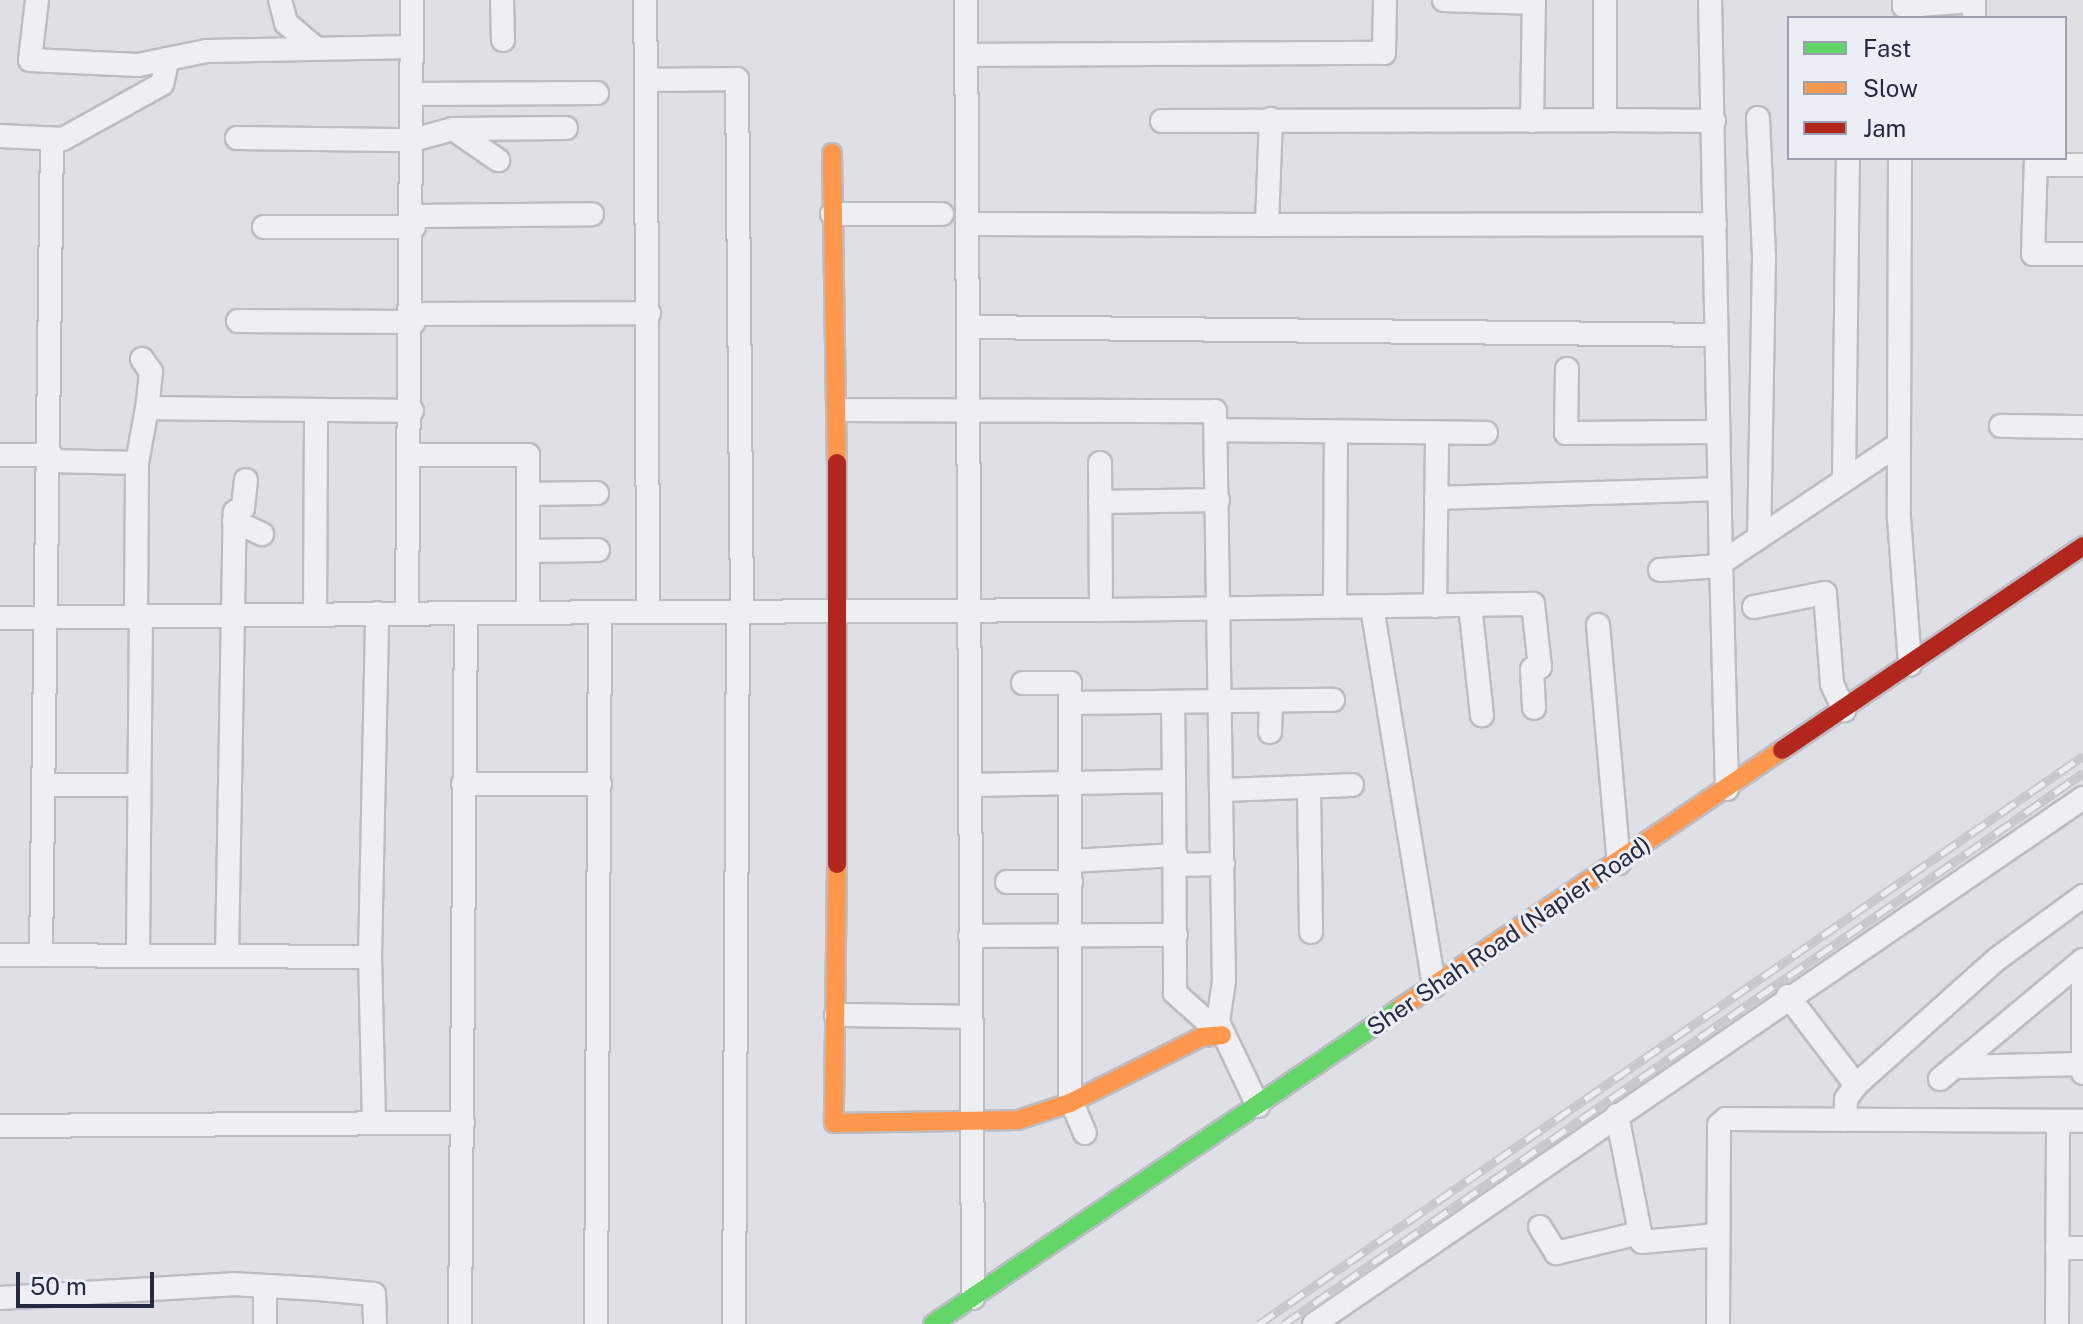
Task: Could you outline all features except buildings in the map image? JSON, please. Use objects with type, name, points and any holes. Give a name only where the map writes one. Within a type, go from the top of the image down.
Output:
[{"type":"main road","points":[[832,153],[839,609],[834,1123],[1018,1120],[1070,1103],[1201,1037],[1222,1035]]},
{"type":"main road","name":"Sher Shah Road (Napier Road)","points":[[958,1324],[1619,863],[2083,546]]},
{"type":"main road","name":"Sher Shah Road (Napier Road)","points":[[933,1324],[1237,1130],[1258,1106],[1438,992],[2083,569]]},
{"type":"street","points":[[37,0],[30,60],[90,66],[279,49],[412,47]]},
{"type":"street","points":[[280,0],[292,29],[316,48]]},
{"type":"street","points":[[407,613],[414,318],[412,0]]},
{"type":"street","points":[[502,0],[503,40]]},
{"type":"street","points":[[645,0],[649,313],[648,612]]},
{"type":"street","points":[[966,0],[973,1298]]},
{"type":"street","points":[[966,55],[1384,53],[1385,0]]},
{"type":"street","points":[[1444,0],[1534,1],[1532,121]]},
{"type":"street","points":[[1605,0],[1605,120]]},
{"type":"street","points":[[1710,0],[1714,121],[1715,489],[1721,566],[1727,789]]},
{"type":"street","points":[[1904,8],[1974,6]]},
{"type":"street","points":[[279,49],[292,29]]},
{"type":"street","points":[[0,136],[52,139],[162,84],[168,59]]},
{"type":"street","points":[[646,80],[737,79],[740,612],[734,1324]]},
{"type":"street","points":[[413,94],[597,93]]},
{"type":"street","points":[[1758,118],[1764,258],[1759,536]]},
{"type":"street","points":[[1267,225],[1271,119]]},
{"type":"street","points":[[1162,121],[1714,121]]},
{"type":"street","points":[[237,138],[413,140],[453,129],[566,128]]},
{"type":"street","points":[[453,129],[498,160]]},
{"type":"street","points":[[41,955],[49,617],[52,139]]},
{"type":"street","points":[[1844,477],[1848,160]]},
{"type":"street","points":[[1900,160],[1899,444],[1910,665]]},
{"type":"street","points":[[2083,165],[2036,162],[2033,254],[2083,254]]},
{"type":"street","points":[[264,227],[592,214]]},
{"type":"street","points":[[832,214],[942,214]]},
{"type":"street","points":[[968,224],[1715,224]]},
{"type":"street","points":[[238,321],[649,313]]},
{"type":"street","points":[[968,327],[1715,335]]},
{"type":"street","points":[[138,955],[137,463],[151,372],[142,359]]},
{"type":"street","points":[[1567,369],[1566,433],[1715,432]]},
{"type":"street","points":[[147,408],[412,411]]},
{"type":"street","points":[[838,410],[1215,411],[1223,790],[1222,1035]]},
{"type":"street","points":[[315,613],[316,411]]},
{"type":"street","points":[[2001,426],[2083,427]]},
{"type":"street","points":[[1216,430],[1486,433]]},
{"type":"street","points":[[1335,607],[1336,432]]},
{"type":"street","points":[[1435,606],[1437,433]]},
{"type":"street","points":[[1660,570],[1721,566],[1844,477],[1899,444]]},
{"type":"street","points":[[0,455],[137,463]]},
{"type":"street","points":[[409,455],[528,455],[528,613]]},
{"type":"street","points":[[1100,463],[1101,610]]},
{"type":"street","points":[[227,956],[234,521],[246,480]]},
{"type":"street","points":[[1436,498],[1715,489]]},
{"type":"street","points":[[528,494],[597,493]]},
{"type":"street","points":[[1100,502],[1218,500]]},
{"type":"street","points":[[234,521],[262,534]]},
{"type":"street","points":[[528,551],[598,550]]},
{"type":"street","points":[[1754,607],[1825,593],[1832,684],[1844,710]]},
{"type":"street","points":[[0,618],[1533,604],[1540,667],[1532,669],[1534,708]]},
{"type":"street","points":[[1470,605],[1482,715]]},
{"type":"street","points":[[1372,607],[1438,992]]},
{"type":"street","points":[[374,1123],[370,957],[377,613]]},
{"type":"street","points":[[460,1324],[466,613]]},
{"type":"street","points":[[596,1324],[600,613]]},
{"type":"street","points":[[1598,625],[1619,863]]},
{"type":"street","points":[[1023,683],[1070,683],[1070,1103],[1085,1133]]},
{"type":"street","points":[[1070,703],[1333,700]]},
{"type":"street","points":[[1270,732],[1271,701]]},
{"type":"street","points":[[1173,702],[1175,993],[1222,1035],[1258,1106]]},
{"type":"street","points":[[970,785],[1071,786],[1174,781]]},
{"type":"street","points":[[463,784],[600,784]]},
{"type":"street","points":[[45,785],[139,785]]},
{"type":"street","points":[[1223,790],[1352,785]]},
{"type":"street","points":[[1309,787],[1311,932]]},
{"type":"street","points":[[1314,1324],[1788,996],[2083,798]]},
{"type":"street","points":[[1007,882],[1176,860],[1223,864]]},
{"type":"street","points":[[1845,1120],[1846,1099],[1856,1085],[2019,941],[2083,896]]},
{"type":"street","points":[[970,936],[1176,935]]},
{"type":"street","points":[[0,955],[370,957]]},
{"type":"street","points":[[2083,960],[2083,1073]]},
{"type":"street","points":[[2082,1053],[1947,1073],[2083,960]]},
{"type":"street","points":[[1788,996],[1856,1085]]},
{"type":"street","points":[[836,1015],[971,1017]]},
{"type":"street","points":[[1617,1115],[1642,1242],[1718,1235]]},
{"type":"street","points":[[1718,1324],[1719,1125],[1726,1119],[2083,1121]]},
{"type":"street","points":[[2057,1324],[2058,1121]]},
{"type":"street","points":[[0,1126],[463,1123]]},
{"type":"street","points":[[1540,1227],[1556,1253],[1640,1233]]},
{"type":"street","points":[[2057,1248],[2083,1248]]},
{"type":"street","points":[[265,1287],[265,1324]]},
{"type":"street","points":[[0,1298],[265,1287],[374,1294],[375,1324]]},
{"type":"railway","points":[[1259,1324],[2083,756]]},
{"type":"railway","points":[[1284,1324],[2083,773]]},
{"type":"traffic: fast","points":[[933,1324],[1402,1007]]},
{"type":"traffic: slow","points":[[832,153],[837,463]]},
{"type":"traffic: slow","points":[[1402,1007],[1782,750]]},
{"type":"traffic: slow","points":[[837,864],[834,1123],[1018,1120],[1070,1103],[1201,1037],[1222,1035]]},
{"type":"traffic: jam","points":[[837,463],[837,864]]},
{"type":"traffic: jam","points":[[1782,750],[2083,546]]}]
